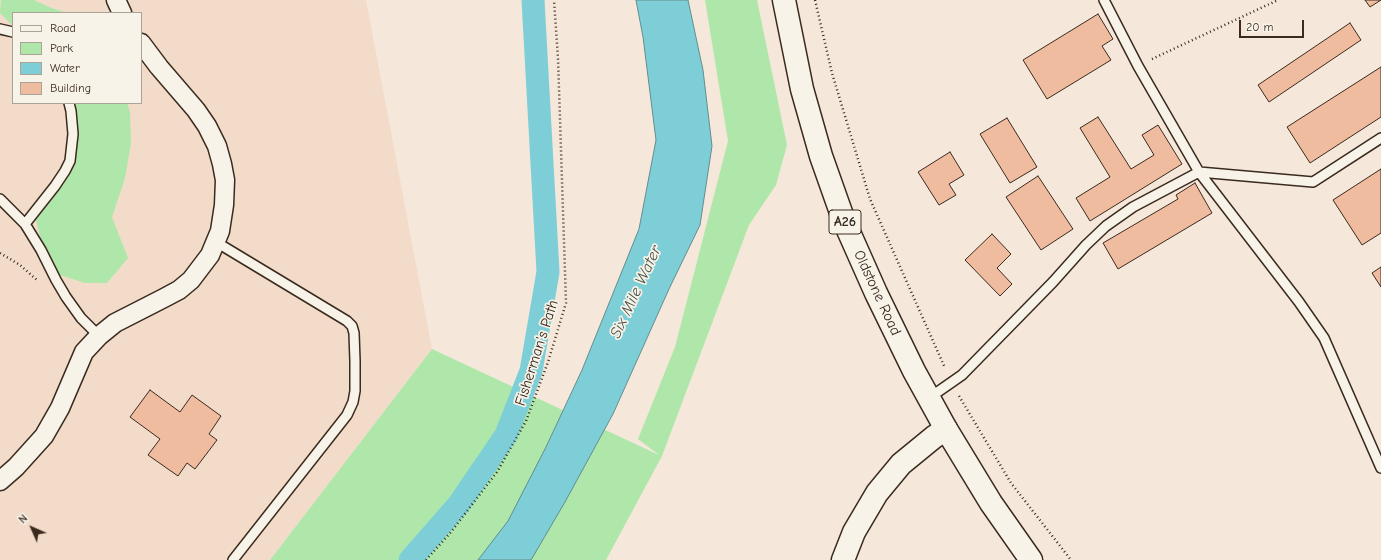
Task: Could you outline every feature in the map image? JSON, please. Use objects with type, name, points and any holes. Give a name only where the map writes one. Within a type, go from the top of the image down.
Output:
[{"type":"main road","name":"Oldstone Road","points":[[784,0],[802,89],[821,156],[844,221],[876,293],[946,429],[991,503],[1031,560]]},
{"type":"main road","points":[[843,560],[854,532],[877,493],[901,464],[946,429]]},
{"type":"street","points":[[116,0],[122,12]]},
{"type":"street","points":[[0,481],[16,468],[44,436],[63,401],[84,352],[98,336],[115,323],[179,290],[199,270],[210,255],[216,242],[222,221],[225,180],[217,146],[207,126],[196,110],[159,67],[142,44]]},
{"type":"lane","points":[[1104,0],[1138,66],[1199,172],[1299,302],[1324,338],[1381,468]]},
{"type":"lane","points":[[0,29],[12,32]]},
{"type":"lane","points":[[25,224],[65,171],[70,161],[73,134],[69,104]]},
{"type":"lane","points":[[929,398],[962,375],[1106,226],[1133,207],[1199,172],[1313,182],[1381,138]]},
{"type":"lane","points":[[0,199],[25,224],[41,250],[66,297],[98,336]]},
{"type":"lane","points":[[216,242],[347,321],[352,326],[354,333],[355,391],[353,402],[347,415],[233,560]]},
{"type":"path","name":"Fisherman's Path","points":[[426,560],[451,532],[497,472],[526,421],[548,362],[566,303],[558,58],[554,0]]},
{"type":"path","points":[[815,0],[832,73],[870,199],[952,382],[1011,482],[1071,560]]},
{"type":"path","points":[[1138,66],[1278,0]]},
{"type":"shaded area","points":[[0,0],[366,0],[432,349],[270,560],[0,560]]},
{"type":"green space","points":[[1,0],[34,0],[64,12],[12,12],[12,25],[0,13]]},
{"type":"green space","points":[[705,0],[757,0],[787,145],[776,185],[749,225],[662,456],[606,560],[270,560],[432,349],[659,455],[638,439],[675,347],[728,141]]},
{"type":"green space","points":[[65,104],[127,104],[130,112],[131,143],[125,178],[112,217],[128,258],[107,283],[85,283],[57,274],[43,248],[35,217],[63,168],[70,118]]},
{"type":"water","name":"Six Mile Water","points":[[636,0],[688,0],[703,70],[712,146],[700,225],[669,289],[613,414],[565,502],[531,560],[478,560],[508,521],[546,447],[582,370],[639,229],[656,140],[643,37]]},
{"type":"building","points":[[1365,0],[1381,0],[1370,7]]},
{"type":"building","points":[[1098,14],[1113,39],[1102,46],[1111,60],[1047,99],[1023,60]]},
{"type":"building","points":[[1350,23],[1361,40],[1269,102],[1258,85]]},
{"type":"building","points":[[1381,67],[1381,117],[1310,163],[1287,127]]},
{"type":"building","points":[[1098,117],[1131,169],[1154,155],[1142,135],[1158,125],[1182,164],[1090,221],[1076,198],[1110,177],[1080,128]]},
{"type":"building","points":[[1007,118],[1037,167],[1010,183],[980,134]]},
{"type":"building","points":[[950,152],[964,175],[949,184],[956,195],[939,205],[918,172]]},
{"type":"building","points":[[1381,169],[1381,233],[1362,245],[1333,200]]},
{"type":"building","points":[[1038,176],[1073,229],[1041,250],[1006,197]]},
{"type":"building","points":[[1195,183],[1212,213],[1118,269],[1103,243],[1178,199],[1176,195]]},
{"type":"building","points":[[992,234],[1011,254],[997,268],[1012,284],[1000,296],[965,260]]},
{"type":"building","points":[[1381,267],[1381,287],[1372,273]]},
{"type":"building","points":[[150,390],[180,412],[192,395],[221,416],[209,434],[217,440],[195,469],[187,463],[178,476],[148,455],[160,439],[130,417]]},
{"type":"waterway","points":[[410,560],[459,504],[506,435],[531,371],[548,272],[533,0]]}]
